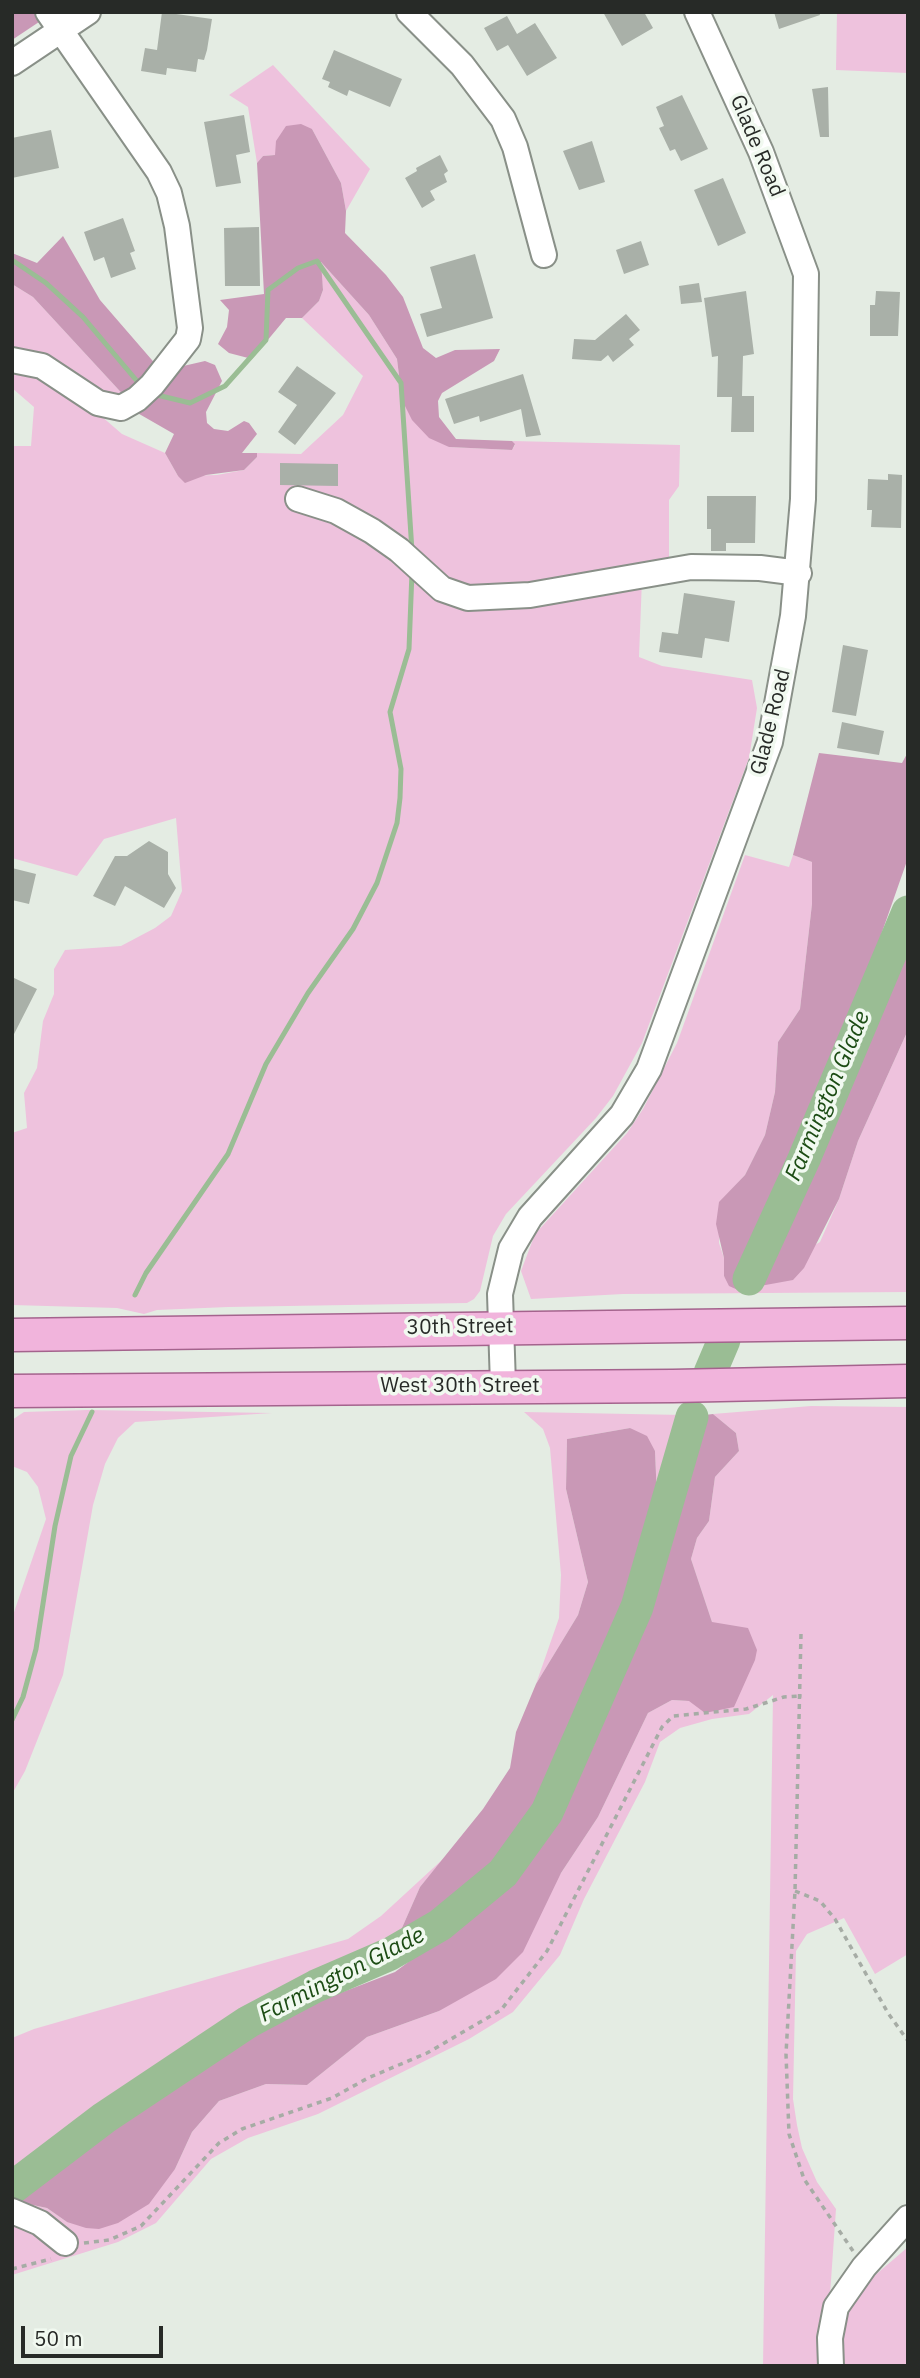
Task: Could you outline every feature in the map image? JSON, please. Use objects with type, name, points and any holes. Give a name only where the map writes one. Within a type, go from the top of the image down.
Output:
[{"type":"main road","name":"30th Street","points":[[12,1335],[908,1323]]},
{"type":"main road","name":"West 30th Street","points":[[12,1391],[503,1385],[673,1386],[908,1381]]},
{"type":"street","points":[[12,62],[55,21],[88,12]]},
{"type":"street","points":[[410,12],[462,65],[503,119],[515,147],[544,255]]},
{"type":"street","name":"Glade Road","points":[[503,1385],[500,1327],[502,1280],[515,1237],[622,1115],[639,1088],[665,1032],[770,742],[784,678],[799,573],[804,485],[806,274],[761,152],[697,12]]},
{"type":"street","points":[[12,360],[42,366],[98,402],[121,408],[137,400],[152,385],[188,339],[190,328],[177,226],[169,193],[159,172],[55,21]]},
{"type":"street","points":[[298,499],[336,511],[372,531],[399,550],[442,589],[468,598],[530,595],[691,567],[799,573]]},
{"type":"street","points":[[12,2211],[40,2223],[58,2234],[65,2243]]},
{"type":"street","points":[[831,2366],[830,2338],[836,2307],[864,2267],[908,2218]]},
{"type":"path","points":[[802,1634],[795,1892],[786,2054],[789,2134],[804,2179],[864,2267]]},
{"type":"path","points":[[12,2269],[59,2256],[65,2243],[95,2244],[141,2226],[219,2143],[242,2129],[332,2098],[368,2078],[427,2053],[501,2010],[547,1951],[662,1727],[673,1716],[746,1709],[784,1697],[802,1696]]},
{"type":"path","points":[[795,1892],[820,1901],[835,1919],[908,2041]]},
{"type":"shaded area","points":[[12,12],[54,12],[12,40]]},
{"type":"shaded area","points":[[837,12],[908,12],[908,73],[836,70]]},
{"type":"shaded area","points":[[273,65],[370,169],[346,211],[341,183],[312,129],[275,155],[263,156],[257,163],[248,107],[229,95]]},
{"type":"shaded area","points":[[301,124],[312,129],[341,183],[346,211],[345,233],[386,275],[403,297],[423,348],[436,358],[455,350],[500,349],[494,361],[442,393],[438,401],[439,417],[456,439],[512,441],[515,444],[512,450],[449,447],[429,438],[412,420],[402,400],[397,359],[369,315],[321,262],[323,290],[319,301],[302,318],[286,318],[252,359],[229,353],[218,344],[227,327],[229,310],[220,300],[264,294],[257,163],[263,156],[275,155],[276,141],[286,126]]},
{"type":"shaded area","points":[[63,236],[100,300],[158,367],[129,401],[33,297],[12,284],[12,253],[37,263]]},
{"type":"shaded area","points":[[320,261],[369,315],[397,359],[402,400],[449,447],[512,450],[515,445],[512,441],[680,445],[679,486],[669,500],[669,558],[642,579],[639,657],[662,666],[752,680],[757,708],[749,758],[642,1043],[613,1096],[596,1118],[506,1214],[493,1236],[480,1291],[474,1299],[467,1303],[228,1307],[157,1310],[144,1314],[117,1308],[12,1305],[12,1133],[27,1128],[24,1093],[37,1068],[43,1021],[54,994],[54,969],[65,950],[121,946],[155,928],[171,916],[182,891],[176,818],[104,839],[77,876],[12,858],[12,446],[31,446],[34,407],[12,388],[12,367],[23,367],[100,415],[122,434],[165,453],[178,476],[217,475],[244,470],[257,457],[257,453],[301,454],[343,415],[363,376],[302,318],[319,301],[323,290]]},
{"type":"shaded area","points":[[12,284],[33,297],[129,401],[125,403],[12,354]]},
{"type":"shaded area","points":[[205,361],[215,365],[222,381],[206,412],[207,423],[214,429],[228,431],[244,421],[249,423],[257,434],[242,453],[257,453],[257,457],[244,470],[206,475],[185,483],[165,453],[174,434],[134,411],[179,367]]},
{"type":"shaded area","points":[[908,752],[908,858],[841,1049],[751,1254],[747,1267],[749,1279],[759,1273],[773,1250],[831,1122],[908,930],[908,1030],[858,1141],[839,1199],[804,1268],[793,1280],[738,1290],[729,1286],[724,1276],[724,1258],[716,1224],[719,1202],[745,1175],[765,1135],[775,1092],[778,1042],[800,1009],[812,904],[812,862],[793,855],[819,753],[902,763]]},
{"type":"shaded area","points":[[745,855],[789,867],[793,855],[812,862],[812,904],[800,1009],[778,1042],[775,1092],[765,1135],[745,1175],[719,1203],[719,1243],[724,1258],[724,1276],[738,1290],[820,1242],[839,1199],[858,1141],[908,1030],[908,1292],[623,1294],[531,1299],[521,1271],[535,1234],[627,1133],[643,1109],[677,1043]]},
{"type":"shaded area","points":[[811,1406],[908,1407],[908,1954],[875,1974],[844,1918],[807,1934],[796,1951],[793,2099],[797,2125],[802,2148],[817,2182],[836,2209],[825,2366],[763,2366],[773,1695],[749,1714],[712,1719],[680,1728],[660,1742],[645,1782],[584,1899],[560,1955],[513,2012],[469,2039],[318,2114],[248,2138],[211,2159],[156,2223],[118,2242],[12,2275],[14,2201],[47,2208],[67,2222],[175,2169],[192,2132],[219,2101],[266,2084],[307,2085],[367,2037],[439,2011],[561,1873],[598,1817],[648,1713],[672,1700],[689,1701],[712,1622],[691,1559],[697,1538],[709,1521],[715,1477],[739,1451],[736,1433],[713,1414]]},
{"type":"shaded area","points":[[88,1410],[272,1413],[135,1422],[118,1438],[105,1464],[93,1505],[63,1675],[25,1771],[12,1794],[12,1618],[46,1519],[38,1487],[27,1472],[12,1466],[12,1420],[24,1412]]},
{"type":"shaded area","points":[[524,1412],[684,1415],[657,1498],[655,1451],[630,1428],[567,1439],[566,1489],[588,1582],[578,1615],[536,1684],[559,1618],[561,1575],[550,1448],[543,1429]]},
{"type":"shaded area","points":[[713,1414],[736,1433],[739,1451],[715,1477],[709,1521],[697,1538],[691,1559],[712,1622],[748,1628],[757,1650],[755,1660],[734,1707],[705,1713],[689,1701],[672,1700],[648,1713],[598,1817],[561,1873],[523,1952],[496,1979],[439,2011],[367,2037],[307,2085],[266,2084],[219,2101],[192,2132],[175,2169],[149,2204],[118,2223],[99,2229],[86,2228],[67,2222],[47,2208],[14,2201],[74,2157],[106,2128],[159,2095],[224,2045],[262,2023],[395,1972],[495,1897],[551,1828],[594,1745],[650,1588],[664,1531],[695,1438],[697,1416]]},
{"type":"shaded area","points":[[630,1428],[647,1436],[655,1451],[657,1498],[651,1533],[631,1600],[557,1770],[509,1856],[470,1892],[394,1946],[420,1887],[483,1809],[510,1768],[516,1732],[536,1684],[578,1615],[588,1582],[566,1489],[567,1439]]},
{"type":"shaded area","points":[[443,1859],[420,1887],[394,1946],[336,1966],[253,2006],[12,2170],[12,2038],[34,2029],[348,1939],[381,1916]]},
{"type":"shaded area","points":[[908,2247],[908,2366],[839,2366],[846,2311],[866,2283]]},
{"type":"building","points":[[162,12],[212,19],[204,60],[198,59],[196,72],[167,68],[166,75],[141,71],[145,48],[157,50]]},
{"type":"building","points":[[603,12],[644,12],[653,28],[622,46]]},
{"type":"building","points":[[774,12],[819,12],[820,15],[779,29]]},
{"type":"building","points":[[507,16],[517,34],[535,23],[557,58],[527,76],[508,45],[497,51],[484,28]]},
{"type":"building","points":[[334,50],[402,79],[390,107],[349,90],[347,96],[328,87],[330,82],[322,79]]},
{"type":"building","points":[[828,87],[829,137],[820,137],[812,89]]},
{"type":"building","points":[[682,95],[708,149],[681,161],[675,149],[670,151],[659,128],[664,126],[656,107]]},
{"type":"building","points":[[244,115],[250,152],[236,155],[241,183],[216,187],[204,122]]},
{"type":"building","points":[[51,130],[59,168],[12,178],[12,138]]},
{"type":"building","points":[[592,141],[605,182],[579,190],[563,151]]},
{"type":"building","points":[[440,155],[448,171],[444,174],[447,182],[430,191],[435,200],[422,208],[405,178],[417,171],[416,168]]},
{"type":"building","points":[[723,178],[746,233],[718,246],[694,190]]},
{"type":"building","points":[[123,218],[135,251],[130,253],[136,269],[111,278],[104,257],[94,261],[84,232]]},
{"type":"building","points":[[259,227],[260,286],[225,286],[224,228]]},
{"type":"building","points":[[641,241],[649,265],[624,274],[616,250]]},
{"type":"building","points":[[475,254],[493,318],[427,337],[420,314],[442,308],[430,267]]},
{"type":"building","points":[[699,283],[702,302],[681,304],[679,286]]},
{"type":"building","points":[[746,291],[754,354],[743,356],[742,396],[754,396],[754,432],[731,432],[732,397],[717,397],[718,356],[712,357],[704,298]]},
{"type":"building","points":[[876,291],[900,292],[898,336],[870,336],[870,305],[875,305]]},
{"type":"building","points":[[626,314],[640,330],[629,339],[634,345],[613,362],[608,355],[601,361],[572,359],[574,339],[595,340]]},
{"type":"building","points":[[297,366],[336,393],[295,445],[278,432],[297,405],[278,392]]},
{"type":"building","points":[[523,374],[541,435],[526,437],[521,409],[480,422],[479,416],[454,424],[445,399]]},
{"type":"building","points":[[280,463],[338,464],[338,486],[280,485]]},
{"type":"building","points":[[888,474],[902,475],[901,528],[871,527],[872,510],[867,510],[868,479],[888,480]]},
{"type":"building","points":[[707,496],[756,496],[755,543],[726,543],[726,551],[711,551],[711,529],[707,529]]},
{"type":"building","points":[[684,593],[735,601],[729,642],[705,638],[702,658],[659,652],[662,632],[678,634]]},
{"type":"building","points":[[843,645],[868,650],[856,716],[832,712]]},
{"type":"building","points":[[842,722],[884,731],[879,755],[837,748]]},
{"type":"building","points":[[149,841],[168,852],[168,874],[176,888],[164,908],[125,886],[115,906],[93,896],[115,856],[127,856]]},
{"type":"building","points":[[12,868],[36,874],[29,904],[12,900]]},
{"type":"building","points":[[12,977],[37,989],[12,1038]]},
{"type":"waterway","points":[[12,260],[46,283],[83,317],[142,387]]},
{"type":"waterway","points":[[153,394],[190,403],[225,386],[266,340],[268,290],[298,268],[317,261],[401,383],[412,551]]},
{"type":"waterway","points":[[135,1295],[146,1273],[228,1154],[266,1064],[308,993],[353,929],[377,883],[397,823],[400,798],[401,769],[390,712],[409,649],[412,572]]},
{"type":"waterway","name":"Farmington Glade","points":[[749,1279],[804,1159],[908,912]]},
{"type":"waterway","name":"Farmington Glade","points":[[710,1373],[724,1340]]},
{"type":"waterway","points":[[12,1720],[23,1697],[36,1649],[55,1526],[71,1456],[92,1412]]},
{"type":"waterway","name":"Farmington Glade","points":[[12,2188],[104,2118],[248,2022],[316,1986],[390,1954],[440,1925],[503,1873],[547,1812],[637,1607],[692,1417]]}]
